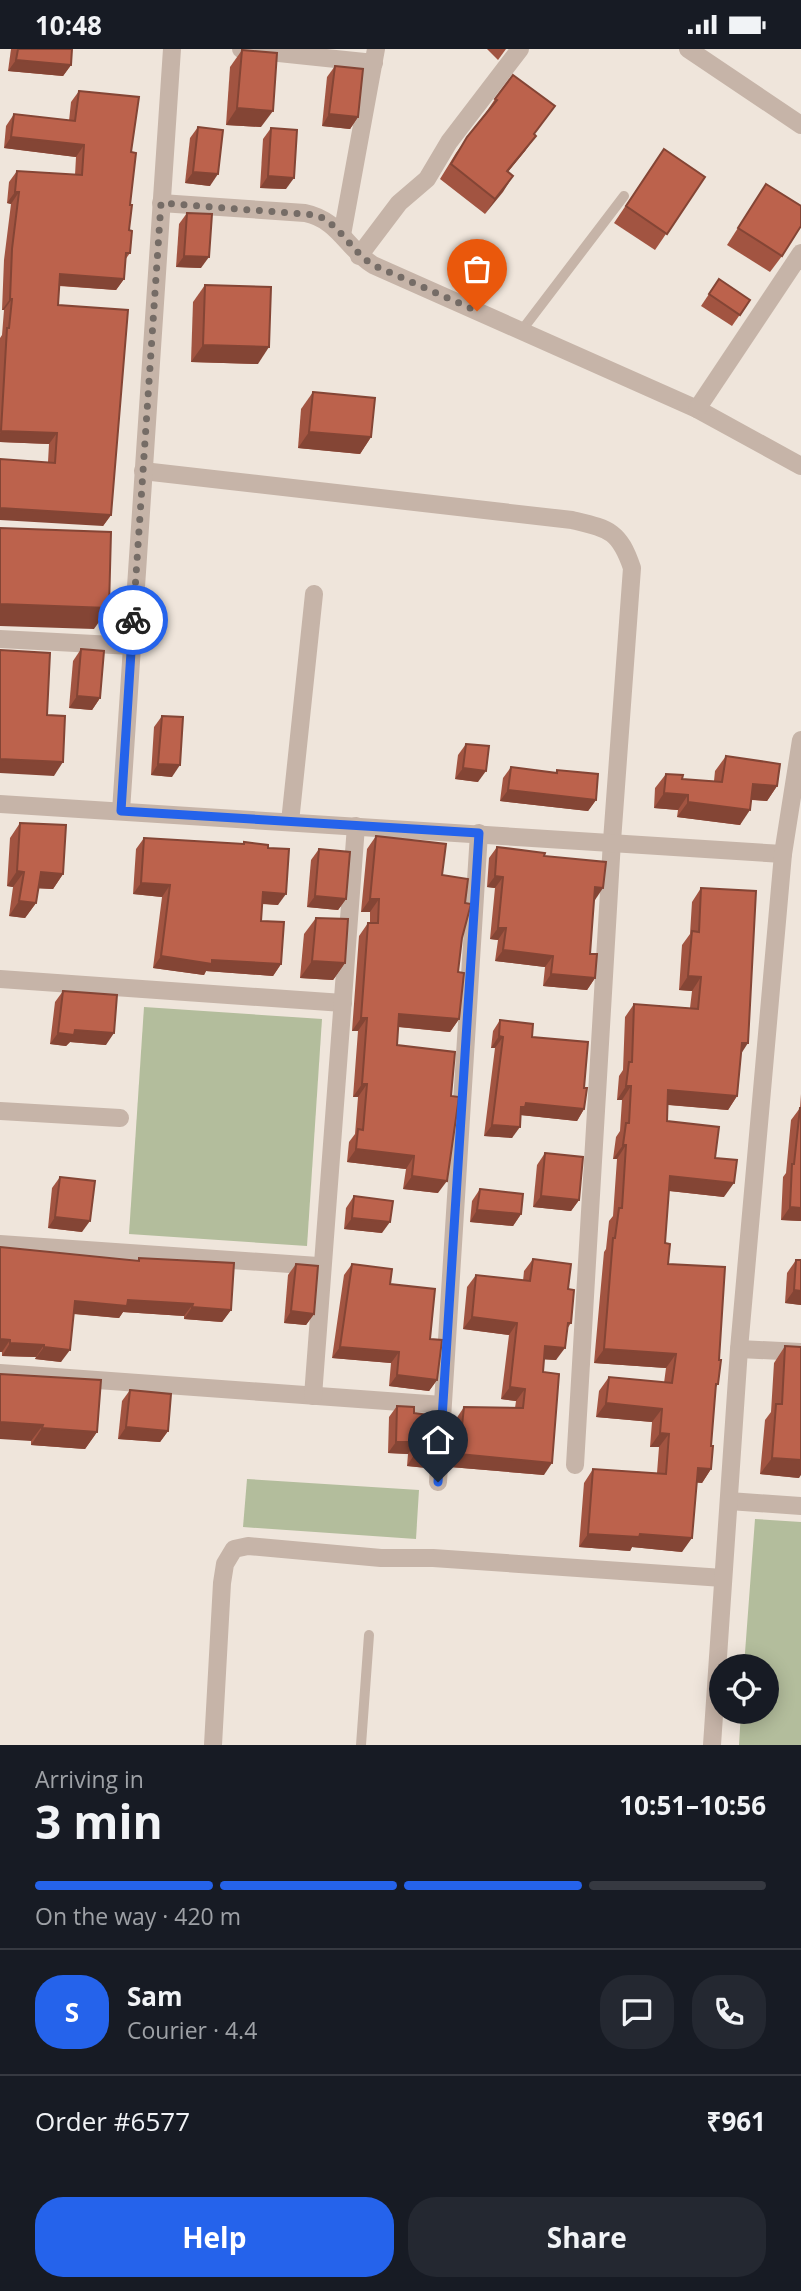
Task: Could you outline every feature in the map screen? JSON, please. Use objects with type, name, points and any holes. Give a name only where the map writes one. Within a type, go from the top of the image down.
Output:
[{"type":"street","points":[[121,811],[172,49]]},
{"type":"street","points":[[241,49],[375,56],[342,235]]},
{"type":"street","points":[[359,256],[399,203],[427,179],[449,142],[520,49]]},
{"type":"street","points":[[688,49],[801,125]]},
{"type":"street","points":[[161,203],[305,212],[324,218],[359,256],[387,271],[697,409],[801,466]]},
{"type":"street","points":[[697,409],[801,253]]},
{"type":"street","points":[[143,471],[572,520],[616,534],[627,552],[632,568],[611,841],[575,1465]]},
{"type":"street","points":[[290,822],[314,594]]},
{"type":"street","points":[[0,639],[132,646]]},
{"type":"street","points":[[712,1745],[739,1349],[783,853],[801,745]]},
{"type":"street","points":[[0,804],[783,853]]},
{"type":"street","points":[[313,1396],[356,826]]},
{"type":"street","points":[[438,1482],[479,833]]},
{"type":"street","points":[[0,979],[343,1003]]},
{"type":"street","points":[[0,1111],[120,1118]]},
{"type":"street","points":[[0,1244],[323,1266]]},
{"type":"street","points":[[739,1349],[801,1352]]},
{"type":"street","points":[[0,1373],[442,1405]]},
{"type":"street","points":[[729,1501],[801,1506]]},
{"type":"street","points":[[213,1745],[222,1583],[225,1564],[234,1549],[248,1546],[381,1558],[433,1558],[723,1577]]},
{"type":"lane","points":[[522,330],[624,196]]},
{"type":"lane","points":[[361,1745],[369,1635]]},
{"type":"green space","points":[[144,1007],[322,1019],[307,1246],[129,1234]]},
{"type":"green space","points":[[247,1479],[419,1490],[416,1539],[243,1527]]},
{"type":"green space","points":[[755,1519],[801,1522],[801,1745],[739,1745],[740,1724],[779,1724],[779,1654],[745,1654]]},
{"type":"building","points":[[18,49],[72,49],[71,65],[16,60]]},
{"type":"building","points":[[242,50],[277,53],[273,111],[237,108]]},
{"type":"building","points":[[335,66],[363,69],[358,117],[329,114]]},
{"type":"building","points":[[513,75],[555,106],[534,134],[536,136],[507,171],[513,176],[495,199],[451,164],[467,137]]},
{"type":"building","points":[[79,91],[139,97],[131,152],[136,153],[130,205],[129,230],[132,231],[130,253],[126,253],[124,279],[60,274],[58,305],[128,310],[111,515],[0,508],[0,459],[55,463],[57,433],[1,431],[7,328],[12,299],[12,249],[19,192],[15,192],[17,171],[82,175],[84,145],[11,137],[14,114],[75,121]]},
{"type":"building","points":[[198,127],[223,130],[218,174],[193,172]]},
{"type":"building","points":[[271,128],[297,130],[294,178],[268,176]]},
{"type":"building","points":[[664,149],[705,177],[667,234],[626,206]]},
{"type":"building","points":[[766,184],[801,206],[801,226],[782,256],[738,228]]},
{"type":"building","points":[[187,213],[212,214],[209,257],[184,256]]},
{"type":"building","points":[[719,279],[750,300],[740,315],[709,294]]},
{"type":"building","points":[[205,285],[271,287],[269,347],[203,345]]},
{"type":"building","points":[[313,392],[375,398],[371,437],[309,432]]},
{"type":"building","points":[[0,528],[111,532],[109,608],[0,604]]},
{"type":"building","points":[[81,649],[104,651],[100,698],[77,696]]},
{"type":"building","points":[[0,650],[50,653],[47,715],[65,716],[63,762],[0,759]]},
{"type":"building","points":[[162,716],[183,717],[180,765],[158,764]]},
{"type":"building","points":[[466,744],[489,746],[486,771],[463,768]]},
{"type":"building","points":[[726,756],[780,764],[777,786],[753,784],[750,810],[688,802],[688,795],[664,793],[666,774],[683,775],[682,779],[722,782]]},
{"type":"building","points":[[511,767],[557,773],[557,770],[598,774],[596,800],[508,790]]},
{"type":"building","points":[[20,823],[66,825],[63,874],[41,872],[36,903],[19,901],[24,872],[17,871]]},
{"type":"building","points":[[376,836],[446,844],[442,875],[468,879],[465,903],[471,904],[462,938],[458,972],[464,973],[459,1019],[399,1014],[397,1045],[455,1052],[451,1096],[459,1097],[447,1181],[412,1176],[414,1156],[356,1149],[358,1129],[363,1130],[367,1084],[362,1084],[367,1018],[361,1018],[368,923],[378,923],[379,899],[370,899]]},
{"type":"building","points":[[144,838],[244,842],[268,845],[268,848],[289,849],[286,894],[263,892],[261,921],[284,922],[281,964],[212,960],[212,964],[161,956],[170,885],[141,883]]},
{"type":"building","points":[[497,847],[545,853],[544,856],[606,862],[603,888],[595,887],[590,954],[597,954],[595,978],[551,974],[553,956],[503,950],[506,928],[498,928],[503,877],[495,876]]},
{"type":"building","points":[[319,849],[350,852],[346,899],[315,896]]},
{"type":"building","points":[[701,888],[756,891],[748,1043],[742,1043],[737,1096],[668,1090],[667,1121],[719,1127],[715,1158],[737,1160],[734,1183],[670,1176],[665,1243],[670,1244],[668,1264],[725,1267],[721,1360],[716,1384],[711,1469],[698,1468],[692,1538],[588,1534],[593,1469],[666,1474],[669,1434],[660,1433],[662,1409],[606,1403],[609,1377],[672,1383],[676,1354],[604,1349],[613,1238],[619,1208],[622,1208],[626,1145],[623,1145],[626,1123],[629,1123],[631,1086],[626,1086],[629,1062],[632,1062],[634,1004],[698,1009],[701,977],[688,976],[692,931],[699,932]]},
{"type":"building","points":[[316,918],[348,919],[345,963],[312,961]]},
{"type":"building","points":[[63,991],[117,995],[114,1033],[75,1030],[74,1035],[58,1033]]},
{"type":"building","points":[[500,1020],[533,1024],[532,1037],[588,1042],[584,1109],[526,1103],[525,1107],[521,1107],[520,1127],[492,1125],[503,1037],[499,1036]]},
{"type":"building","points":[[800,1108],[801,1208],[790,1207],[792,1164]]},
{"type":"building","points":[[545,1153],[583,1157],[579,1200],[541,1196]]},
{"type":"building","points":[[60,1177],[95,1181],[90,1221],[55,1217]]},
{"type":"building","points":[[480,1189],[523,1194],[521,1214],[477,1210]]},
{"type":"building","points":[[354,1196],[393,1201],[390,1222],[352,1218]]},
{"type":"building","points":[[0,1247],[139,1261],[139,1258],[234,1263],[231,1310],[192,1307],[193,1304],[128,1300],[127,1306],[75,1301],[70,1350],[10,1343],[10,1340],[0,1339]]},
{"type":"building","points":[[533,1259],[571,1264],[568,1289],[574,1290],[565,1348],[545,1346],[543,1372],[559,1374],[552,1463],[459,1454],[464,1407],[523,1408],[525,1389],[510,1387],[517,1323],[472,1317],[476,1275],[530,1281]]},
{"type":"building","points":[[796,1260],[801,1260],[801,1291],[794,1290]]},
{"type":"building","points":[[296,1264],[318,1266],[314,1314],[291,1311]]},
{"type":"building","points":[[352,1264],[392,1269],[390,1284],[435,1289],[430,1339],[442,1340],[437,1380],[397,1375],[399,1352],[340,1347]]},
{"type":"building","points":[[785,1346],[801,1347],[801,1460],[772,1458],[776,1404],[782,1404]]},
{"type":"building","points":[[0,1374],[101,1380],[97,1432],[0,1422]]},
{"type":"building","points":[[130,1390],[171,1394],[168,1431],[126,1427]]},
{"type":"building","points":[[397,1406],[414,1407],[414,1413],[438,1416],[435,1457],[414,1455],[416,1442],[396,1442]]},
{"type":"way so far","points":[[133,620],[161,203],[305,212],[316,215],[332,224],[359,256],[373,265],[477,311]]},
{"type":"route","points":[[133,620],[121,811],[479,833],[438,1482]]}]
